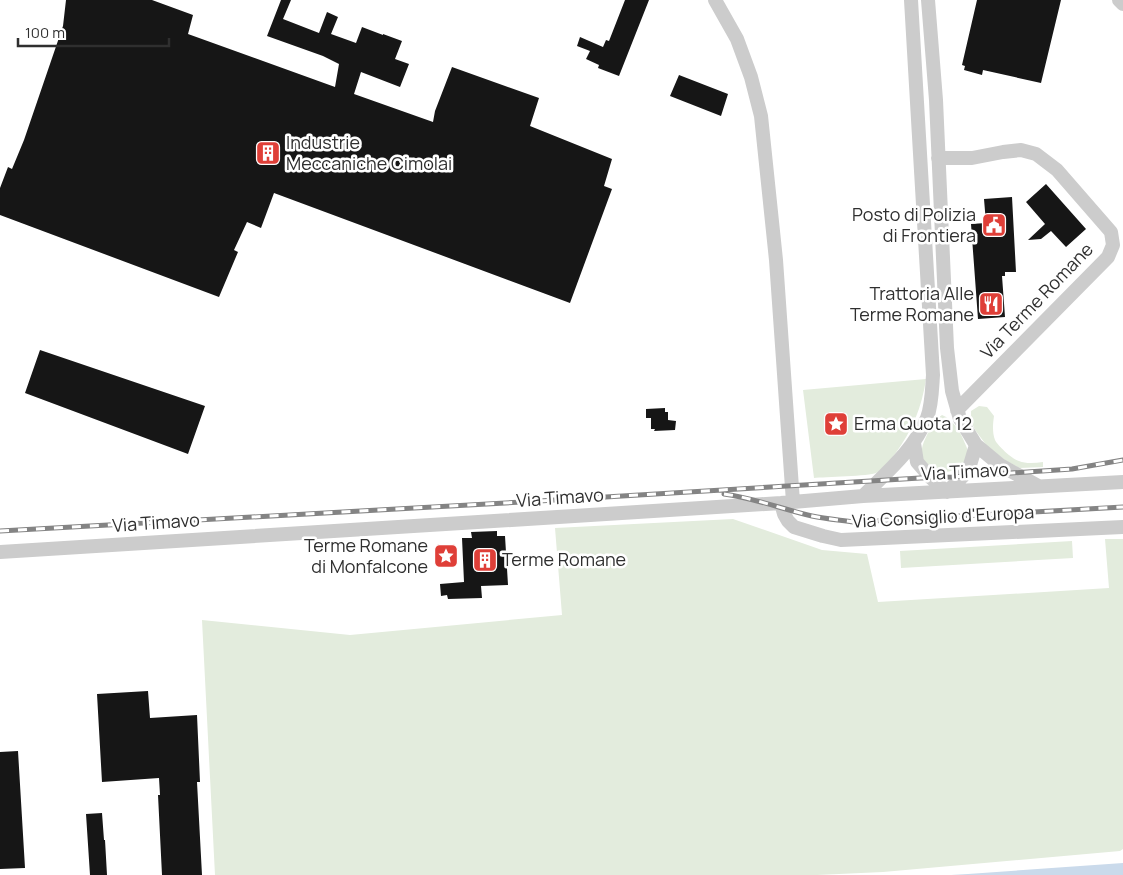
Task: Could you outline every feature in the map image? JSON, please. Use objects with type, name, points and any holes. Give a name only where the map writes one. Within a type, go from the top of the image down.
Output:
[{"type":"street","points":[[716,0],[737,39],[761,116],[776,260],[787,503]]},
{"type":"street","points":[[862,496],[889,471],[914,443],[928,417],[932,396],[934,375],[911,0]]},
{"type":"street","points":[[928,0],[936,116],[947,348],[952,391],[960,419],[976,445],[1000,465],[1039,487]]},
{"type":"street","points":[[1120,0],[1123,4]]},
{"type":"street","name":"Via Terme Romane","points":[[938,158],[972,158],[1021,150],[1036,154],[1057,170],[1111,232],[1113,245],[1108,257],[957,410]]},
{"type":"street","points":[[914,443],[917,462],[947,492],[963,476],[970,465],[976,445]]},
{"type":"street","name":"Via Timavo","points":[[0,552],[787,503],[862,496],[1123,482]]},
{"type":"street","name":"Via Consiglio d'Europa","points":[[787,503],[784,514],[794,527],[841,540],[1123,527]]},
{"type":"green space","points":[[926,379],[919,409],[911,428],[895,454],[881,469],[872,474],[814,478],[803,390]]},
{"type":"green space","points":[[979,406],[987,407],[994,416],[994,437],[1002,449],[1016,460],[1022,462],[1043,462],[1043,467],[1020,468],[1006,461],[987,446],[971,421],[971,411]]},
{"type":"green space","points":[[942,415],[949,419],[958,429],[968,451],[966,461],[960,468],[940,472],[930,468],[924,462],[922,451],[931,427]]},
{"type":"green space","points":[[733,519],[822,550],[867,554],[878,602],[1109,588],[1105,539],[1123,539],[1123,849],[1120,851],[883,872],[817,875],[215,875],[202,620],[350,635],[562,615],[555,528]]},
{"type":"green space","points":[[1072,541],[1073,558],[901,568],[900,551]]},
{"type":"water","points":[[1123,863],[1123,875],[951,875],[968,874]]},
{"type":"building","name":"Industrie Meccaniche Cimolai","points":[[66,0],[152,0],[193,15],[188,34],[335,87],[339,64],[323,56],[267,36],[281,0],[291,0],[283,19],[319,33],[327,12],[338,17],[331,34],[356,43],[362,27],[402,41],[395,59],[409,64],[400,87],[361,72],[354,94],[433,122],[435,111],[452,67],[539,98],[530,126],[612,159],[604,186],[612,189],[570,303],[274,193],[261,228],[247,222],[234,250],[238,252],[219,297],[0,215],[0,188],[8,167],[12,169],[24,140],[63,26]]},
{"type":"building","points":[[625,0],[649,0],[619,76],[598,68],[599,65],[586,59],[590,51],[577,46],[580,37],[603,47],[606,40],[609,41]]},
{"type":"building","points":[[977,0],[1061,0],[1041,83],[983,70],[982,75],[964,70],[965,66],[962,65]]},
{"type":"building","points":[[679,75],[728,94],[721,116],[670,96]]},
{"type":"building","points":[[1046,184],[1086,229],[1066,247],[1051,231],[1041,239],[1028,240],[1045,224],[1026,202]]},
{"type":"building","points":[[1012,197],[1016,272],[1005,272],[1005,276],[1002,276],[1005,317],[978,319],[971,224],[986,223],[984,199]]},
{"type":"building","points":[[40,350],[205,406],[188,454],[25,393]]},
{"type":"building","points":[[665,408],[665,412],[668,412],[668,420],[676,421],[675,430],[654,431],[655,429],[651,429],[651,418],[646,418],[646,409]]},
{"type":"building","name":"Terme Romane","points":[[497,531],[497,536],[505,536],[508,585],[481,586],[482,598],[448,599],[447,595],[441,596],[440,584],[464,582],[462,538],[472,538],[471,532]]},
{"type":"building","points":[[148,691],[150,718],[197,715],[200,782],[197,782],[202,875],[162,875],[158,795],[160,795],[159,778],[102,782],[97,694]]},
{"type":"building","points":[[18,751],[25,868],[0,869],[0,752]]},
{"type":"building","points":[[102,813],[107,875],[90,875],[86,814]]},
{"type":"railway","points":[[0,531],[952,477],[1072,469],[1123,460]]},
{"type":"railway","points":[[724,494],[812,516],[854,522],[1123,507]]},
{"type":"place","name":"Industrie Meccaniche Cimolai","points":[[268,153]]},
{"type":"place","name":"Posto di Polizia di Frontiera","points":[[994,225]]},
{"type":"place","name":"Trattoria Alle Terme Romane","points":[[991,304]]},
{"type":"place","name":"Erma Quota 12","points":[[836,424]]},
{"type":"place","name":"Terme Romane di Monfalcone","points":[[446,556]]},
{"type":"place","name":"Terme Romane","points":[[485,560]]}]
